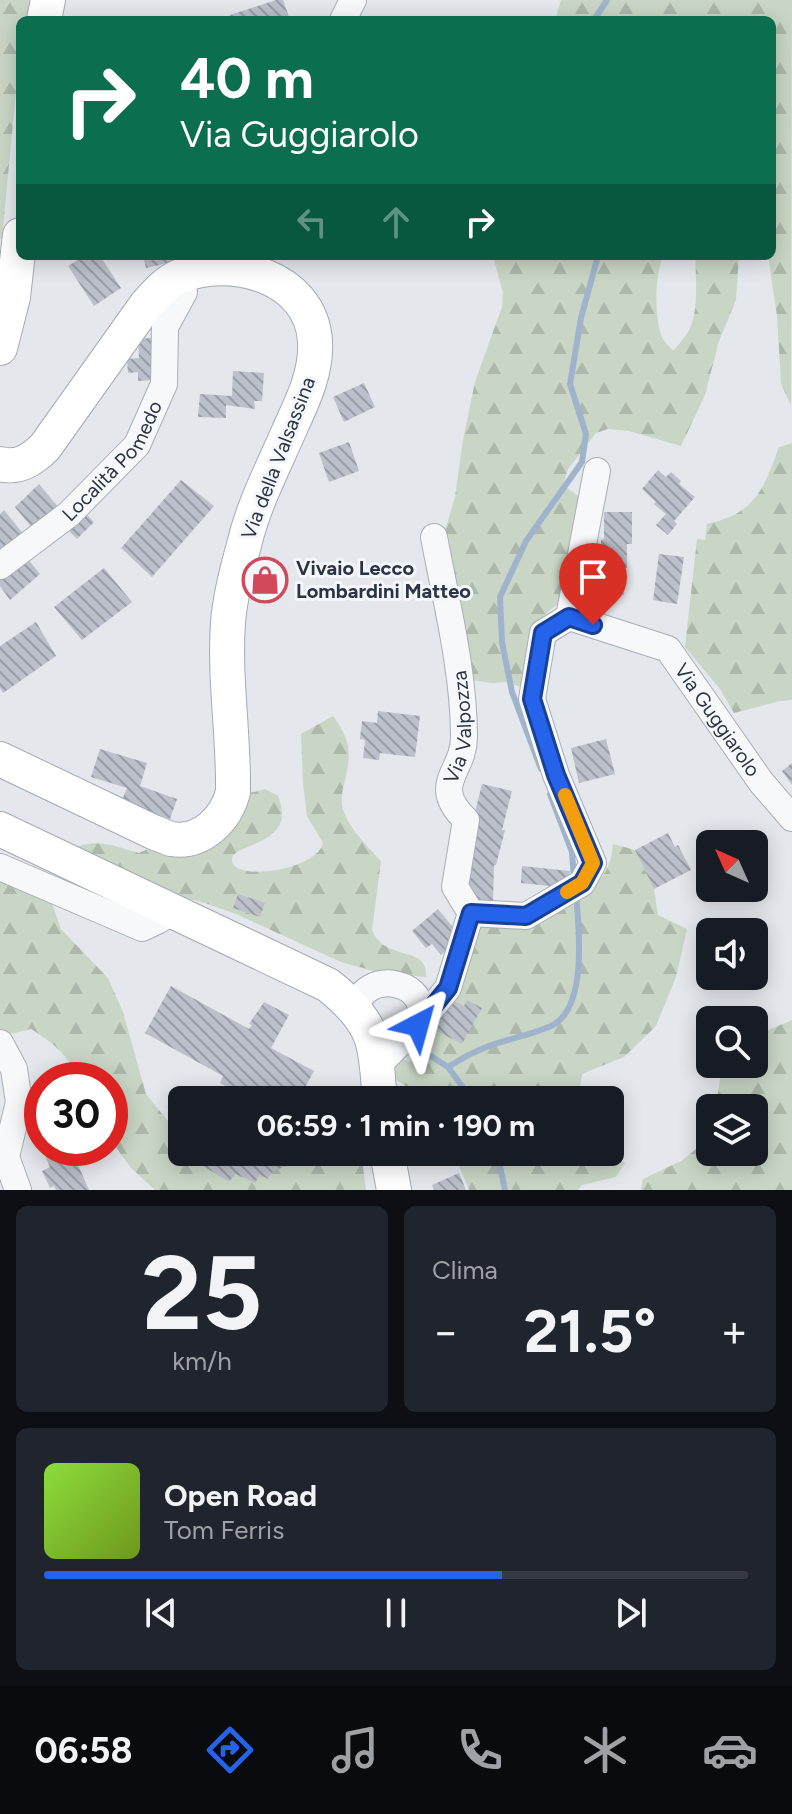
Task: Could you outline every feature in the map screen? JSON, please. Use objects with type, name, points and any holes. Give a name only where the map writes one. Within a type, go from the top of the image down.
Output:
[{"type":"main road","points":[[0,348],[13,297],[17,260]]},
{"type":"main road","name":"Via della Valsassina","points":[[0,464],[9,467],[23,463],[45,447],[146,305],[162,287],[177,278],[231,262],[266,277],[292,294],[305,309],[315,338],[314,368],[250,521],[230,607],[227,661],[233,778],[226,811],[201,835],[173,839],[0,759]]},
{"type":"main road","points":[[0,829],[316,978],[341,996],[364,1024],[373,1041],[378,1084]]},
{"type":"main road","points":[[390,1166],[394,1190]]},
{"type":"street","name":"Località Pomedo","points":[[0,566],[69,514],[137,445],[164,384],[165,327],[184,292],[177,278]]},
{"type":"street","points":[[378,1084],[418,1025],[448,988],[471,913],[526,916],[582,883],[593,863],[556,775],[532,699],[543,633],[569,617],[597,471]]},
{"type":"street","name":"Via Valpozza","points":[[434,537],[464,700],[464,742],[448,788],[454,808],[466,820],[455,887],[471,913]]},
{"type":"street","name":"Via Guggiarolo","points":[[569,617],[668,649],[761,782],[792,818]]},
{"type":"street","points":[[0,867],[142,928],[173,911]]},
{"type":"street","points":[[355,1012],[357,1001],[369,988],[398,984],[408,988],[420,1003],[422,1016],[418,1025]]},
{"type":"street","points":[[0,1043],[14,1069],[19,1102],[3,1155],[18,1190]]},
{"type":"green space","points":[[0,0],[32,0],[27,16],[16,16],[16,90],[0,239]]},
{"type":"green space","points":[[561,0],[792,0],[791,406],[781,383],[777,316],[769,260],[776,260],[776,16],[556,16]]},
{"type":"green space","points":[[494,260],[662,260],[657,285],[657,316],[662,337],[673,351],[689,330],[694,316],[695,260],[739,260],[736,300],[719,341],[705,395],[681,446],[629,431],[608,429],[596,433],[568,469],[563,485],[578,496],[575,533],[562,601],[538,623],[527,689],[506,682],[465,679],[440,547],[455,497],[475,382],[502,307],[503,293]]},
{"type":"green space","points":[[792,443],[792,700],[734,713],[720,689],[685,647],[697,539],[705,540],[707,524],[737,513],[755,498],[779,447]]},
{"type":"green space","points":[[333,716],[348,746],[342,798],[344,813],[381,861],[372,930],[386,947],[421,960],[426,977],[377,972],[341,962],[236,914],[178,896],[74,855],[79,846],[95,843],[139,853],[154,846],[204,850],[213,847],[233,828],[246,794],[265,789],[278,796],[282,813],[279,825],[262,841],[234,855],[232,861],[247,871],[261,872],[307,860],[323,843],[307,816],[301,734]]},
{"type":"green space","points":[[613,844],[635,850],[654,889],[658,915],[687,929],[676,977],[656,1026],[624,1057],[582,1074],[580,1086],[405,1086],[390,1076],[398,1057],[410,1062],[474,927],[591,888],[601,878],[611,858]]},
{"type":"green space","points":[[0,867],[50,898],[61,929],[108,978],[123,1012],[146,1094],[168,1121],[168,1166],[204,1166],[229,1182],[235,1174],[255,1183],[260,1175],[268,1179],[273,1171],[287,1166],[363,1166],[366,1190],[155,1190],[128,1164],[128,1062],[69,1062],[31,1029],[2,1036]]},
{"type":"green space","points":[[792,1020],[792,1190],[641,1190],[643,1179],[681,1161],[696,1149],[696,1166],[768,1166],[768,1094],[718,1094],[720,1078],[768,1078],[768,1030]]},
{"type":"green space","points":[[459,1166],[623,1166],[616,1177],[582,1185],[578,1190],[469,1190]]},
{"type":"building","points":[[283,0],[289,16],[230,16]]},
{"type":"building","points":[[78,260],[103,260],[121,288],[94,306],[68,266]]},
{"type":"building","points":[[144,260],[181,260],[146,268]]},
{"type":"building","points":[[151,338],[153,380],[138,381],[138,372],[128,373],[127,359],[139,358],[138,339]]},
{"type":"building","points":[[233,371],[264,373],[262,401],[254,401],[255,409],[226,405],[226,418],[198,417],[200,394],[232,396]]},
{"type":"building","points":[[364,383],[375,407],[344,422],[333,397]]},
{"type":"building","points":[[349,442],[359,471],[329,482],[319,453]]},
{"type":"building","points":[[658,470],[666,477],[671,472],[681,481],[679,484],[695,497],[674,521],[677,524],[668,535],[656,525],[666,514],[642,489]]},
{"type":"building","points":[[181,480],[214,506],[152,577],[121,548]]},
{"type":"building","points":[[39,484],[64,514],[0,562],[0,514],[4,510],[25,536],[32,528],[15,507]]},
{"type":"building","points":[[79,507],[94,522],[77,539],[62,524]]},
{"type":"building","points":[[604,512],[632,512],[632,544],[627,544],[624,595],[597,595]]},
{"type":"building","points":[[23,553],[40,574],[10,600],[0,586],[0,571]]},
{"type":"building","points":[[659,554],[684,557],[677,604],[653,600]]},
{"type":"building","points":[[104,568],[132,602],[82,640],[54,607]]},
{"type":"building","points":[[36,622],[56,656],[3,693],[0,688],[0,646]]},
{"type":"building","points":[[378,711],[420,716],[415,757],[380,753],[379,760],[363,758],[365,740],[360,739],[362,721],[377,723]]},
{"type":"building","points":[[606,739],[615,774],[579,783],[571,748]]},
{"type":"building","points":[[100,749],[147,763],[140,786],[177,799],[170,819],[121,802],[127,788],[91,777]]},
{"type":"building","points":[[792,763],[792,785],[782,771]]},
{"type":"building","points":[[482,784],[512,791],[502,830],[505,830],[494,865],[493,901],[468,900],[473,820]]},
{"type":"building","points":[[668,833],[691,870],[654,889],[635,850]]},
{"type":"building","points":[[522,866],[570,871],[568,887],[548,900],[550,886],[521,883]]},
{"type":"building","points":[[238,894],[265,903],[260,917],[233,908]]},
{"type":"building","points":[[438,909],[459,939],[441,955],[432,944],[426,948],[412,931]]},
{"type":"building","points":[[171,986],[249,1029],[252,1025],[249,1024],[264,1002],[289,1015],[271,1048],[314,1071],[306,1086],[225,1086],[220,1083],[223,1076],[145,1033]]},
{"type":"building","points":[[446,997],[464,1006],[467,1000],[482,1008],[462,1044],[431,1028]]},
{"type":"building","points":[[78,1166],[89,1190],[50,1188],[42,1171],[50,1167]]},
{"type":"building","points":[[203,1166],[287,1166],[273,1171],[268,1179],[260,1175],[255,1183],[235,1174],[229,1182]]},
{"type":"building","points":[[459,1173],[466,1190],[434,1190],[432,1185]]},
{"type":"waterway","points":[[597,16],[607,0]]},
{"type":"waterway","points":[[541,769],[512,692],[502,642],[500,597],[526,541],[582,462],[586,434],[570,384],[581,318],[597,260]]},
{"type":"waterway","points":[[550,794],[572,852],[574,879]]},
{"type":"waterway","points":[[448,1067],[484,1048],[551,1026],[563,1017],[576,986],[579,946],[576,894]]},
{"type":"waterway","points":[[426,1053],[448,1067],[462,1086]]},
{"type":"waterway","points":[[500,1166],[505,1190]]},
{"type":"slow traffic","points":[[565,795],[593,863],[582,883],[567,892]]},
{"type":"place","name":"Vivaio Lecco Lombardini Matteo","points":[[265,580]]},
{"type":"route","points":[[418,1025],[448,988],[471,913],[526,916],[582,883],[593,863],[556,775],[532,699],[543,633],[569,617],[593,625]]}]
